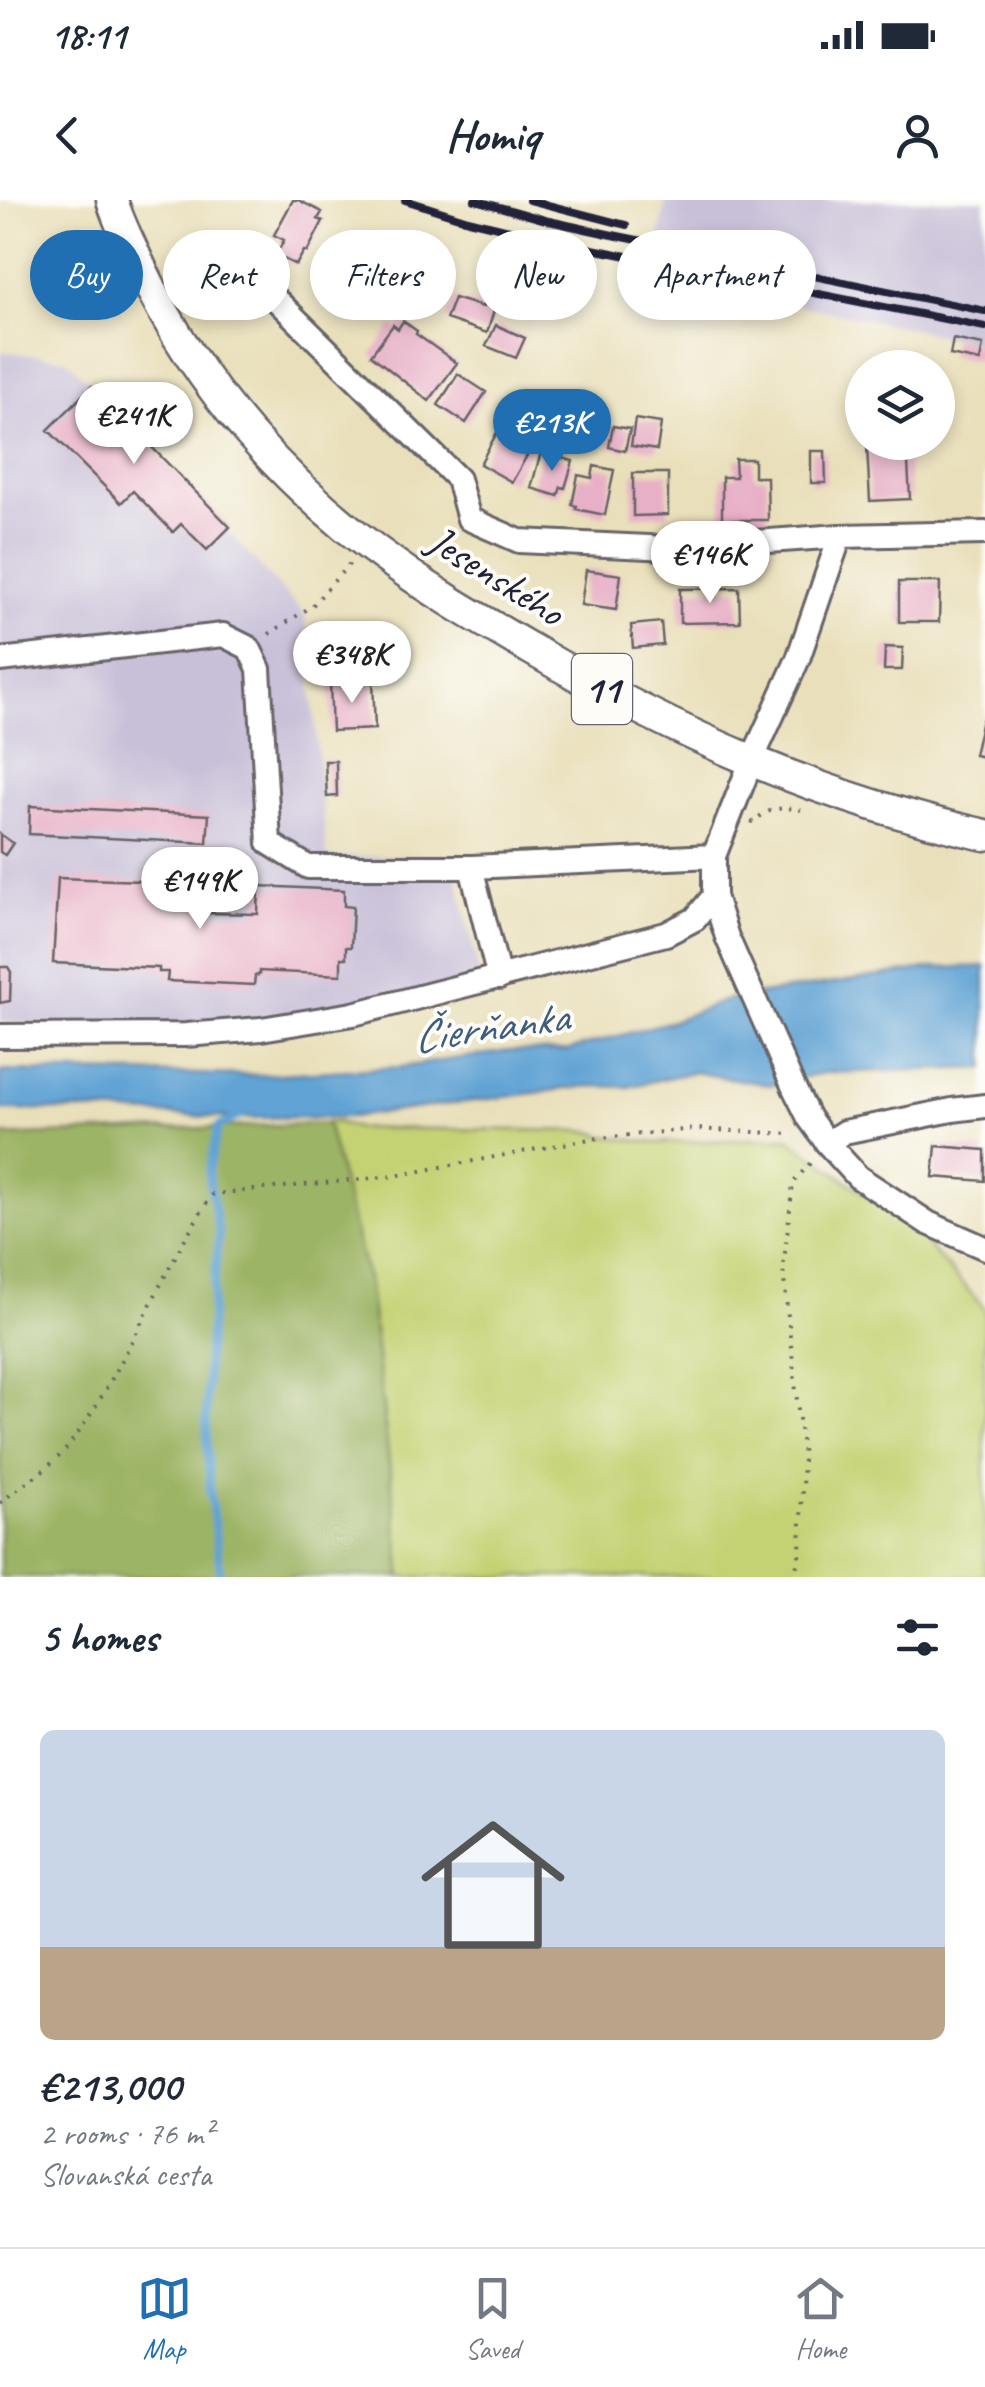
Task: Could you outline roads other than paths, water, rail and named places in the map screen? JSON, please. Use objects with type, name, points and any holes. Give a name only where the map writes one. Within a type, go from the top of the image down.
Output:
[{"type":"main road","name":"Jesenského","points":[[112,200],[152,294],[232,416],[346,526],[395,564],[566,669],[662,721],[831,792],[985,835]]},
{"type":"street","points":[[290,313],[458,479],[469,519],[519,541],[670,548],[840,536],[985,533]]},
{"type":"street","points":[[840,536],[798,658],[714,856],[714,896],[727,937],[794,1088],[824,1139],[858,1177],[928,1223],[985,1248]]},
{"type":"street","points":[[0,660],[224,635],[249,648],[258,668],[269,843],[308,867],[470,866],[714,856]]},
{"type":"street","points":[[470,866],[499,978]]},
{"type":"street","points":[[0,1036],[186,1036],[353,1014],[666,934],[696,918],[714,896]]},
{"type":"street","points":[[824,1139],[985,1106]]},
{"type":"water","points":[[985,966],[985,1068],[823,1073],[770,1085],[693,1072],[628,1087],[588,1086],[350,1117],[233,1118],[0,1110],[0,1071],[263,1075],[401,1067],[507,1051],[565,1051],[672,1021],[729,999],[933,968]]},
{"type":"waterway","points":[[221,1577],[206,1420],[207,1359],[219,1233],[208,1174],[218,1127],[242,1115]]},
{"type":"railway","points":[[405,200],[572,245],[985,327]]},
{"type":"railway","points":[[475,200],[608,234],[985,311]]},
{"type":"railway","points":[[529,200],[626,225]]},
{"type":"water label","name":"Čierňanka","points":[[490,1027]]}]
